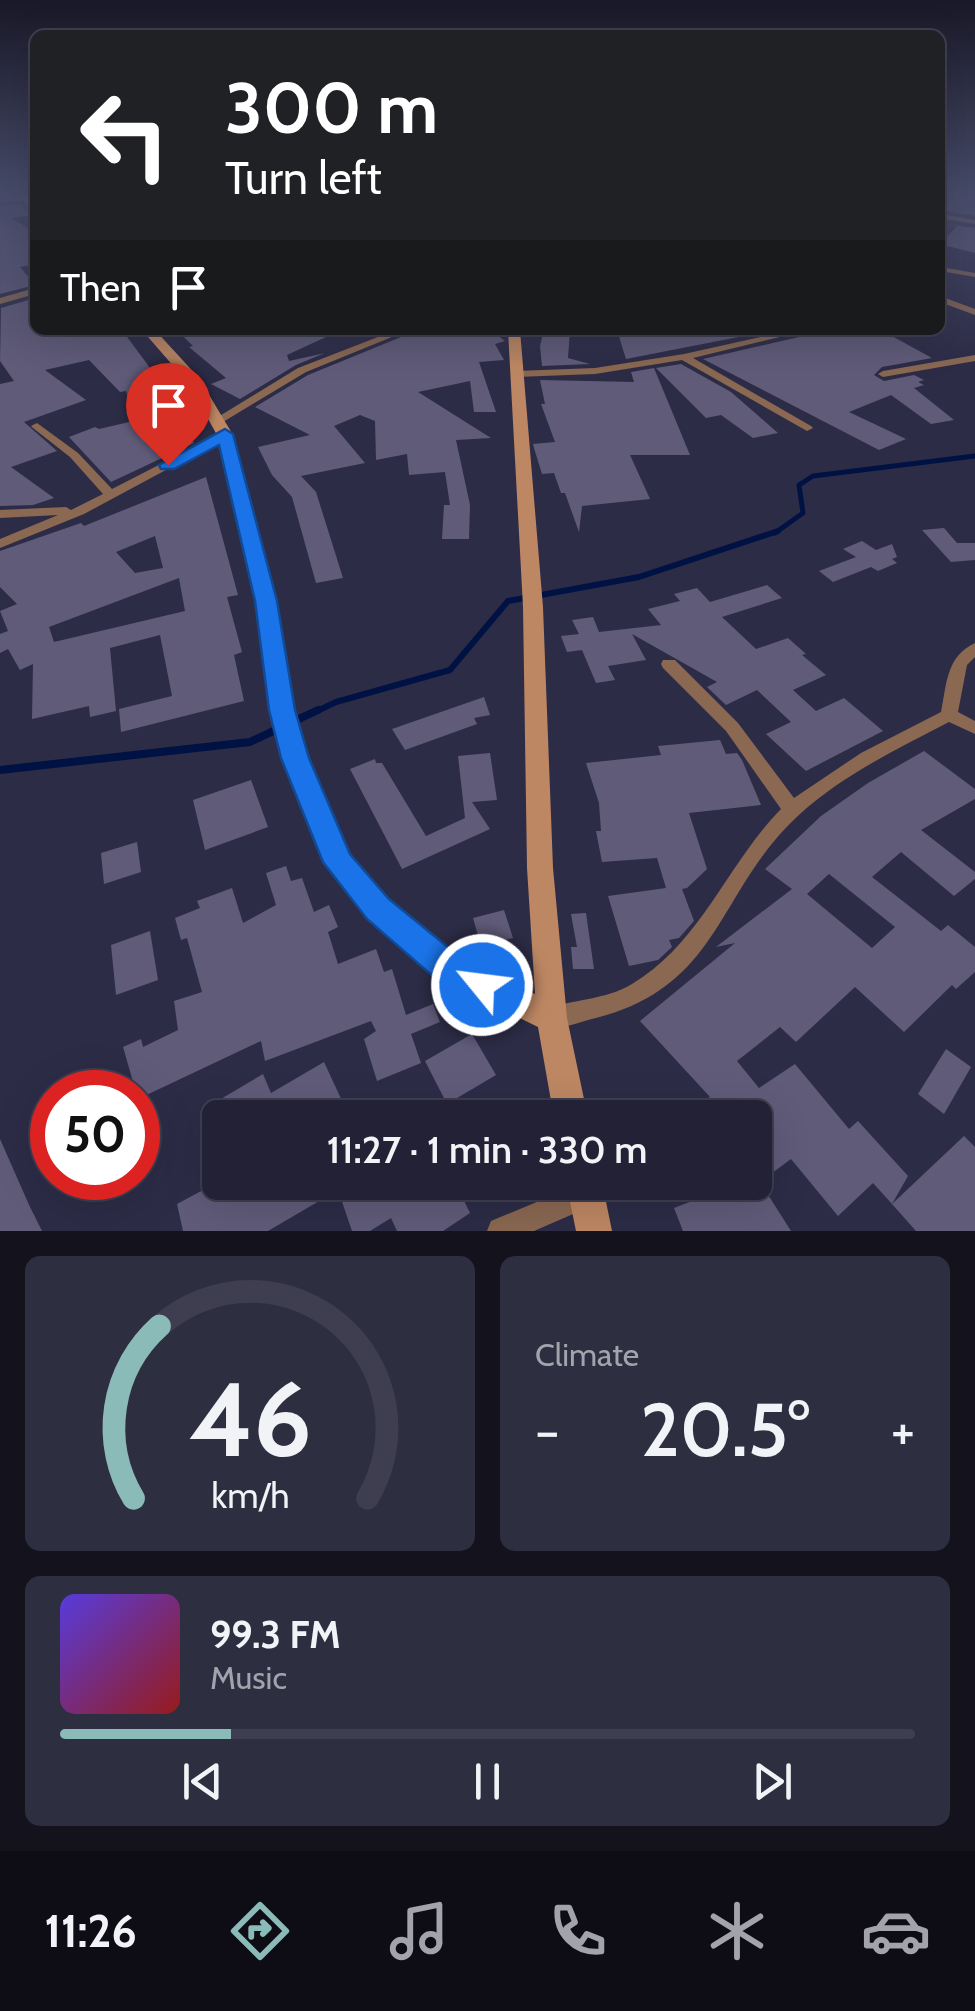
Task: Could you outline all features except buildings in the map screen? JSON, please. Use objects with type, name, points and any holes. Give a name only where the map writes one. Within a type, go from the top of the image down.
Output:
[{"type":"main road","points":[[153,335],[194,381],[222,427],[266,601],[282,710],[295,758],[338,862],[378,909],[448,968],[552,1018]]},
{"type":"main road","points":[[514,335],[532,596],[540,868],[552,1018],[568,1100]]},
{"type":"main road","points":[[588,1200],[594,1231]]},
{"type":"street","points":[[945,270],[975,276]]},
{"type":"street","points":[[0,301],[30,292]]},
{"type":"street","points":[[946,302],[975,300]]},
{"type":"street","points":[[946,302],[975,312]]},
{"type":"street","points":[[0,544],[111,495],[222,427],[302,370],[391,335]]},
{"type":"street","points":[[763,335],[768,338]]},
{"type":"street","points":[[516,374],[595,371],[684,357],[782,335]]},
{"type":"street","points":[[684,357],[807,428]]},
{"type":"street","points":[[883,374],[975,358]]},
{"type":"street","points":[[37,426],[74,455],[111,495]]},
{"type":"street","points":[[0,514],[79,511]]},
{"type":"street","points":[[949,715],[959,662],[975,648]]},
{"type":"street","points":[[668,664],[732,726],[792,810]]},
{"type":"street","points":[[552,1018],[638,994],[688,958],[759,844],[792,810],[877,752],[949,715]]},
{"type":"street","points":[[949,715],[975,728]]},
{"type":"street","points":[[500,1231],[563,1200]]},
{"type":"waterway","points":[[778,531],[803,513],[799,485],[813,476],[975,456]]},
{"type":"waterway","points":[[313,713],[336,702],[450,670],[508,601],[639,577],[778,531]]},
{"type":"waterway","points":[[0,770],[250,742],[318,710]]},
{"type":"route","points":[[168,465],[225,434],[266,601],[282,710],[295,758],[338,862],[378,909],[448,968],[482,985]]}]
